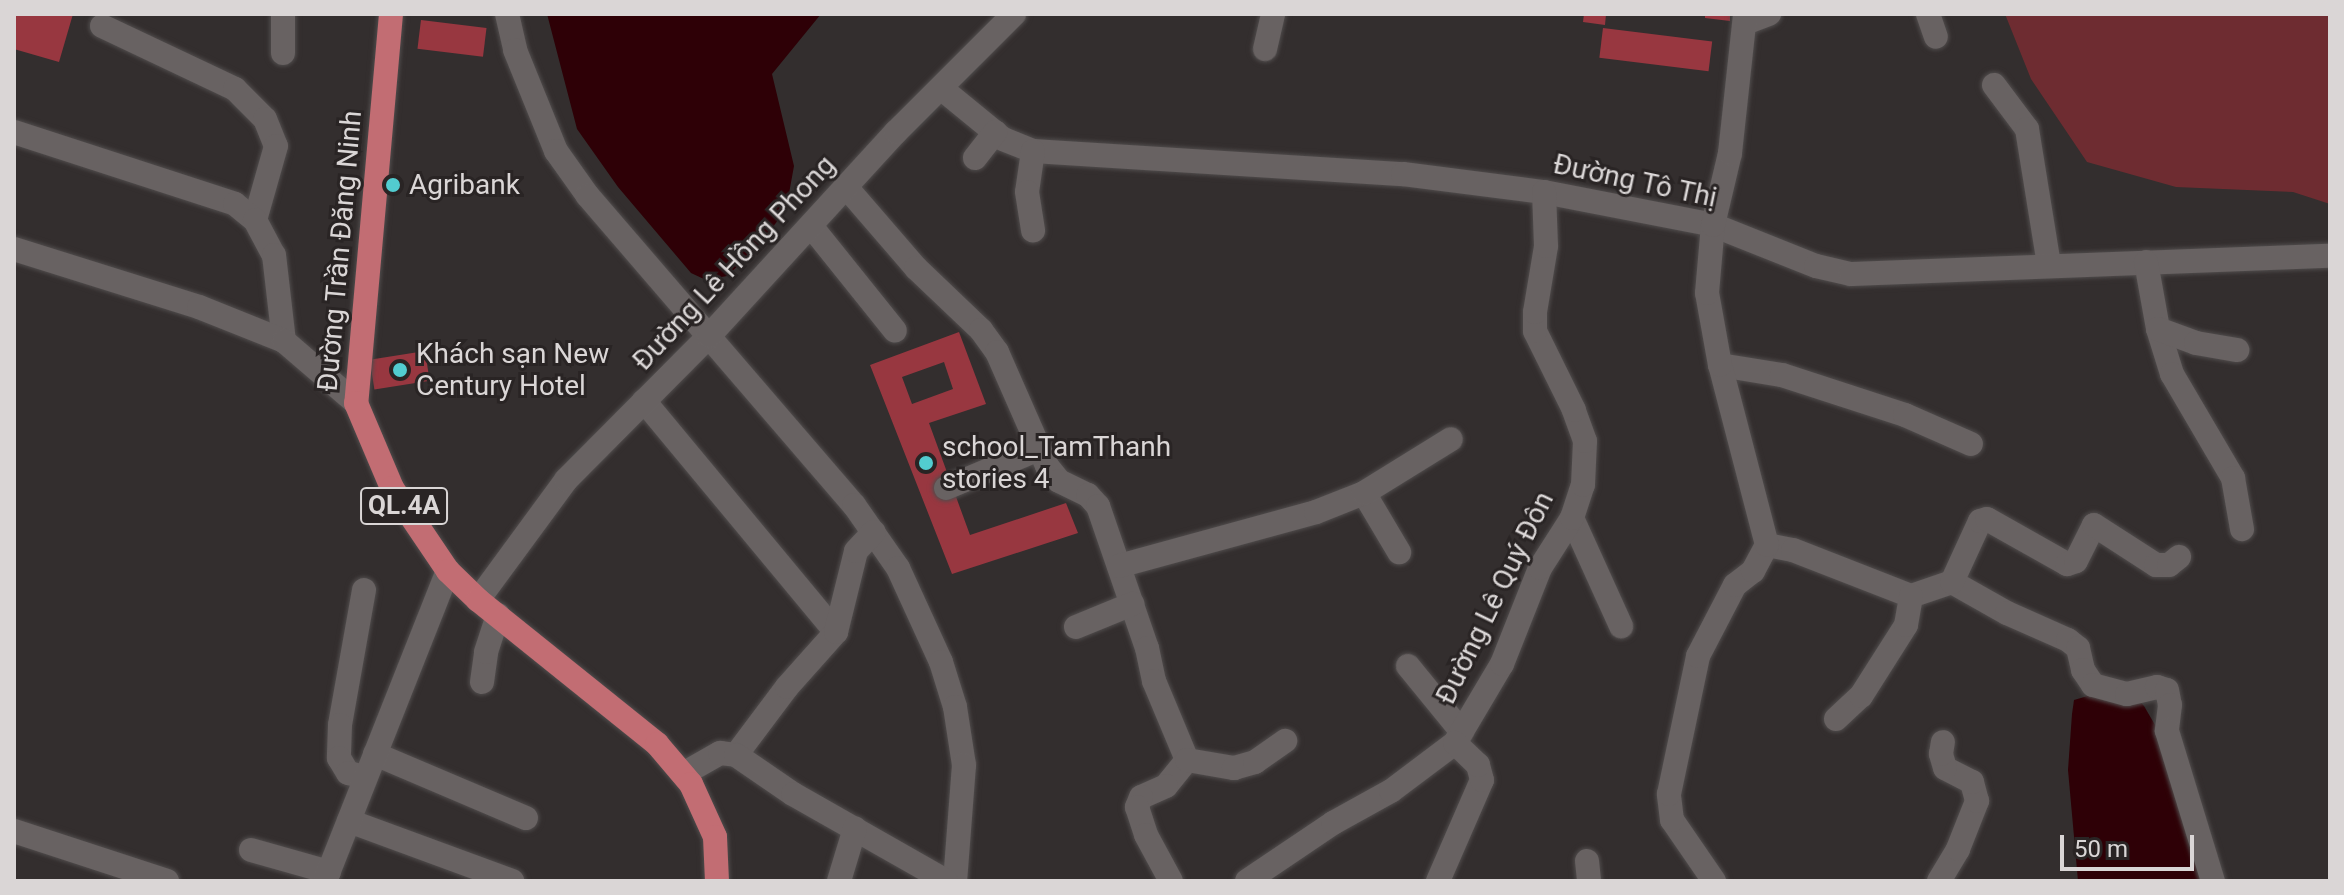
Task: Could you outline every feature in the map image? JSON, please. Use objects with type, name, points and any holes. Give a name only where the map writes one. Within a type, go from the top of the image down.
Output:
[{"type":"main road","name":"Đường Trần Đăng Ninh","points":[[391,14],[356,403],[392,488],[448,571],[478,600],[657,744],[691,784],[715,837],[717,881]]},
{"type":"street","points":[[283,14],[283,53]]},
{"type":"street","points":[[507,14],[523,74],[556,151],[588,196],[854,505],[898,568],[941,662],[955,707],[964,765],[955,881]]},
{"type":"street","name":"Đường Lê Hồng Phong","points":[[478,600],[566,480],[709,336],[896,132],[1014,14]]},
{"type":"street","points":[[1265,49],[1273,14]]},
{"type":"street","points":[[1714,881],[1672,820],[1669,794],[1698,656],[1735,585],[1753,571],[1767,545],[1720,365],[1707,293],[1713,225],[1730,153],[1745,19],[1769,14]]},
{"type":"street","points":[[1928,14],[1936,37]]},
{"type":"street","points":[[102,26],[235,89],[265,119],[276,146],[255,220]]},
{"type":"street","points":[[1994,85],[2027,129],[2049,265]]},
{"type":"street","name":"Đường Tô Thị","points":[[942,89],[995,132],[1033,151],[1403,174],[1544,192],[1713,225],[1816,266],[1851,274],[2330,256]]},
{"type":"street","points":[[14,132],[235,204],[255,220],[274,255],[284,341]]},
{"type":"street","points":[[975,158],[995,132]]},
{"type":"street","points":[[1033,151],[1027,192],[1033,231]]},
{"type":"street","points":[[847,188],[916,268],[981,330],[997,352],[1039,449],[1059,481],[1088,495],[1098,506],[1132,604],[1154,681],[1187,760]]},
{"type":"street","name":"Đường Lê Quý Đôn","points":[[1247,881],[1333,823],[1391,791],[1458,738],[1502,664],[1540,568],[1572,518],[1583,485],[1585,441],[1574,410],[1535,331],[1546,246],[1544,192]]},
{"type":"street","points":[[811,226],[895,331]]},
{"type":"street","points":[[14,249],[199,307],[284,341],[356,403]]},
{"type":"street","points":[[2146,262],[2158,329],[2172,374],[2233,478],[2242,529]]},
{"type":"street","points":[[2158,329],[2196,343],[2237,350]]},
{"type":"street","points":[[1720,365],[1782,375],[1905,415],[1971,444]]},
{"type":"street","points":[[644,401],[836,632]]},
{"type":"street","points":[[1119,566],[1316,512],[1364,493],[1451,439]]},
{"type":"street","points":[[946,488],[1039,449]]},
{"type":"street","points":[[1364,493],[1399,552]]},
{"type":"street","points":[[1572,518],[1621,626]]},
{"type":"street","points":[[1767,545],[1793,550],[1911,596],[1952,582],[1980,521],[1987,519],[2067,564],[2076,561],[2092,526],[2097,525],[2156,565],[2169,565],[2179,557]]},
{"type":"street","points":[[736,755],[787,687],[836,632],[856,551],[874,532]]},
{"type":"street","points":[[251,850],[327,876],[448,571]]},
{"type":"street","points":[[1952,582],[2007,613],[2068,640],[2078,648],[2083,670],[2093,685],[2127,694],[2157,687],[2167,690],[2170,705],[2167,731],[2213,881]]},
{"type":"street","points":[[364,590],[340,725],[339,758],[348,773],[366,777]]},
{"type":"street","points":[[1836,719],[1861,696],[1906,625],[1911,596]]},
{"type":"street","points":[[1076,627],[1132,604]]},
{"type":"street","points":[[482,682],[486,652],[498,615]]},
{"type":"street","points":[[1408,666],[1478,765],[1482,780],[1438,881]]},
{"type":"street","points":[[1187,760],[1234,768],[1255,762],[1285,741]]},
{"type":"street","points":[[1939,881],[1958,849],[1977,801],[1972,782],[1945,768],[1941,754],[1943,742]]},
{"type":"street","points":[[683,774],[720,753],[736,755],[793,794],[946,881]]},
{"type":"street","points":[[375,754],[526,818]]},
{"type":"street","points":[[1171,881],[1146,835],[1137,807],[1141,797],[1166,786],[1187,760]]},
{"type":"street","points":[[349,821],[512,881]]},
{"type":"street","points":[[839,881],[855,828]]},
{"type":"street","points":[[14,831],[167,881]]},
{"type":"shaded area","points":[[547,14],[821,14],[772,74],[794,166],[786,210],[754,251],[727,276],[706,280],[691,273],[618,187],[577,129]]},
{"type":"shaded area","points":[[2005,14],[2330,14],[2330,204],[2293,192],[2176,187],[2087,162],[2031,79]]},
{"type":"shaded area","points":[[2098,693],[2134,695],[2144,706],[2176,761],[2201,881],[2078,881],[2068,770],[2072,714],[2074,700]]},
{"type":"building","points":[[14,14],[73,14],[59,62],[14,49]]},
{"type":"building","points":[[1584,14],[1606,14],[1605,25],[1583,22]]},
{"type":"building","points":[[1705,14],[1730,14],[1730,21],[1705,18]]},
{"type":"building","points":[[421,20],[487,28],[483,57],[417,49]]},
{"type":"building","points":[[1603,28],[1712,41],[1709,71],[1599,58]]},
{"type":"building","name":"school_TamThanh stories 4","points":[[959,332],[986,404],[929,423],[970,535],[1066,503],[1078,533],[952,574],[870,365]],"holes":[[[944,362],[953,389],[912,404],[902,377]]]},
{"type":"building","name":"Khách sạn New Century Hotel","points":[[425,351],[430,381],[374,389],[370,360]]},
{"type":"place","name":"Agribank","points":[[393,185]]},
{"type":"place","name":"Khách sạn New Century Hotel","points":[[400,370]]},
{"type":"place","name":"school_TamThanh stories 4","points":[[926,463]]}]
